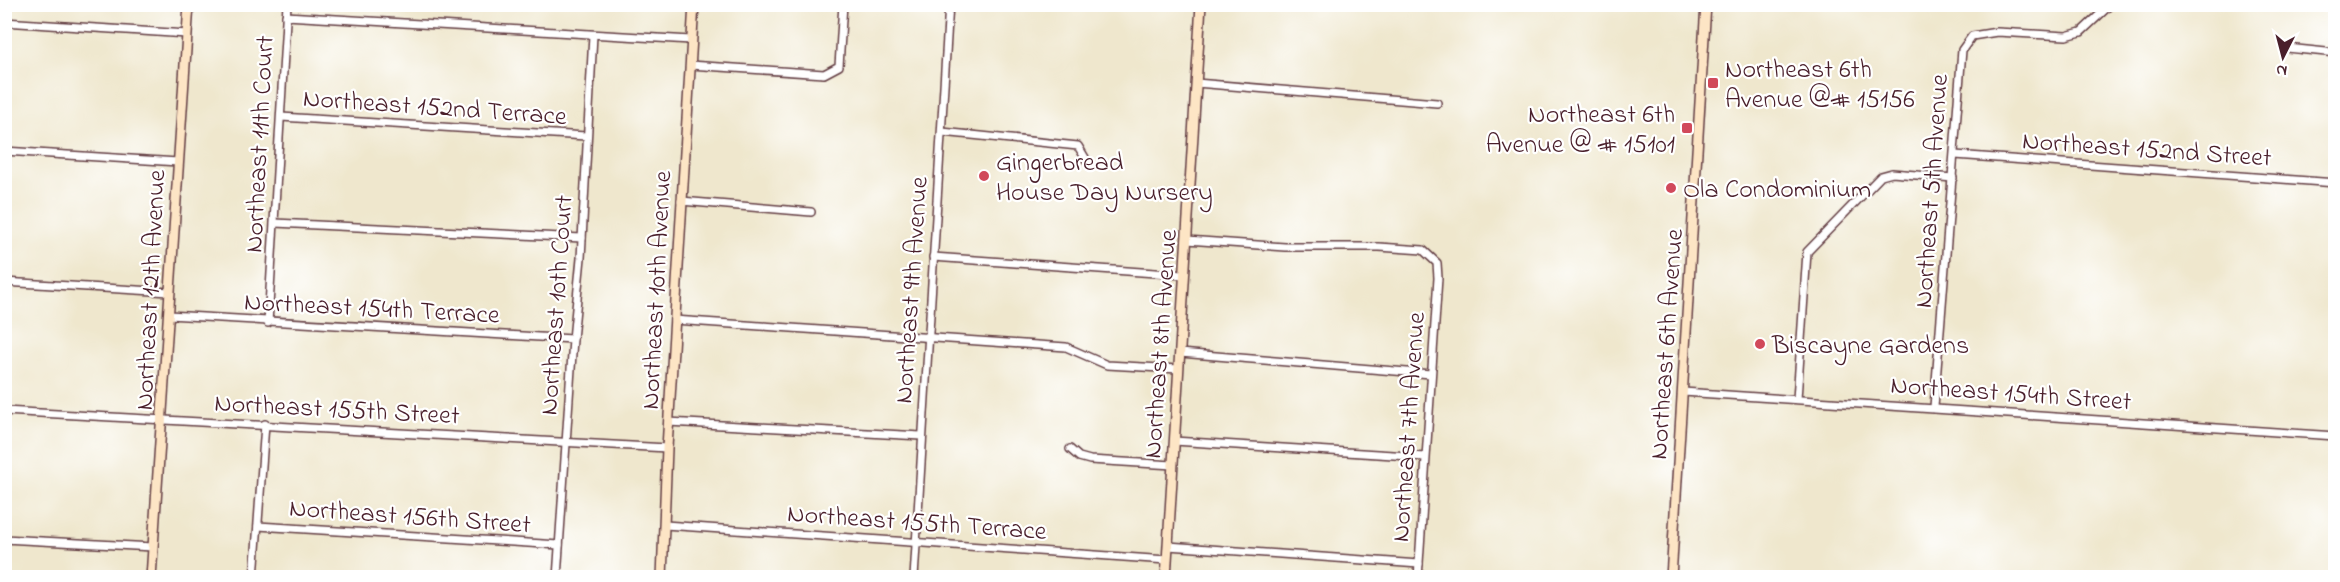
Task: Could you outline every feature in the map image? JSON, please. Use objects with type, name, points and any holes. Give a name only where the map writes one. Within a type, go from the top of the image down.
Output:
[{"type":"street","name":"Northeast 12th Avenue","points":[[151,578],[189,4]]},
{"type":"street","name":"Northeast 11th Court","points":[[268,323],[287,4]]},
{"type":"street","name":"Northeast 10th Avenue","points":[[662,578],[668,422],[694,4]]},
{"type":"street","points":[[690,65],[824,74],[839,66],[843,4]]},
{"type":"street","name":"Northeast 9th Avenue","points":[[914,578],[949,4]]},
{"type":"street","name":"Northeast 8th Avenue","points":[[1166,578],[1201,4]]},
{"type":"street","name":"Northeast 6th Avenue","points":[[1671,578],[1706,4]]},
{"type":"street","name":"Northeast 5th Avenue","points":[[1934,407],[1962,50],[1972,36],[1997,32],[2066,36],[2081,32],[2111,4]]},
{"type":"street","points":[[286,16],[691,40]]},
{"type":"street","points":[[4,22],[187,34]]},
{"type":"street","name":"Northeast 10th Court","points":[[557,578],[582,237],[593,35]]},
{"type":"street","points":[[2287,48],[2336,53]]},
{"type":"street","points":[[1196,83],[1437,103]]},
{"type":"street","name":"Northeast 152nd Terrace","points":[[280,117],[586,136]]},
{"type":"street","points":[[942,132],[1078,146],[1090,166]]},
{"type":"street","points":[[4,151],[178,162]]},
{"type":"street","name":"Northeast 152nd Street","points":[[1955,155],[2336,183]]},
{"type":"street","name":"Northeast 5th Avenue","points":[[1797,399],[1807,252],[1881,176],[1892,173],[1953,178]]},
{"type":"street","points":[[681,201],[811,212]]},
{"type":"street","points":[[275,223],[582,237]]},
{"type":"street","name":"Northeast 7th Avenue","points":[[1187,240],[1285,247],[1379,247],[1422,250],[1437,263],[1438,278],[1418,578]]},
{"type":"street","points":[[933,257],[1183,275]]},
{"type":"street","points":[[4,282],[170,292]]},
{"type":"street","name":"Northeast 154th Terrace","points":[[169,315],[268,323],[573,339]]},
{"type":"street","points":[[674,320],[1066,347],[1107,365],[1179,369]]},
{"type":"street","points":[[1180,353],[1431,374]]},
{"type":"street","name":"Northeast 154th Street","points":[[1683,392],[1934,407],[2336,436]]},
{"type":"street","name":"Northeast 155th Street","points":[[4,411],[667,448]]},
{"type":"street","points":[[668,422],[921,436]]},
{"type":"street","points":[[254,578],[265,424]]},
{"type":"street","points":[[1174,441],[1425,457]]},
{"type":"street","points":[[1070,449],[1079,457],[1090,460],[1173,465]]},
{"type":"street","name":"Northeast 155th Terrace","points":[[665,525],[1167,560]]},
{"type":"street","name":"Northeast 156th Street","points":[[258,526],[559,545]]},
{"type":"street","points":[[4,539],[153,547]]},
{"type":"street","points":[[1168,546],[1419,564]]},
{"type":"place","name":"Northeast 6th Avenue @# 15156","points":[[1713,83]]},
{"type":"place","name":"Northeast 6th Avenue @ # 15101","points":[[1687,128]]},
{"type":"place","name":"Gingerbread House Day Nursery","points":[[984,176]]},
{"type":"place","name":"Ola Condominium","points":[[1671,188]]},
{"type":"place","name":"Biscayne Gardens","points":[[1760,344]]}]
